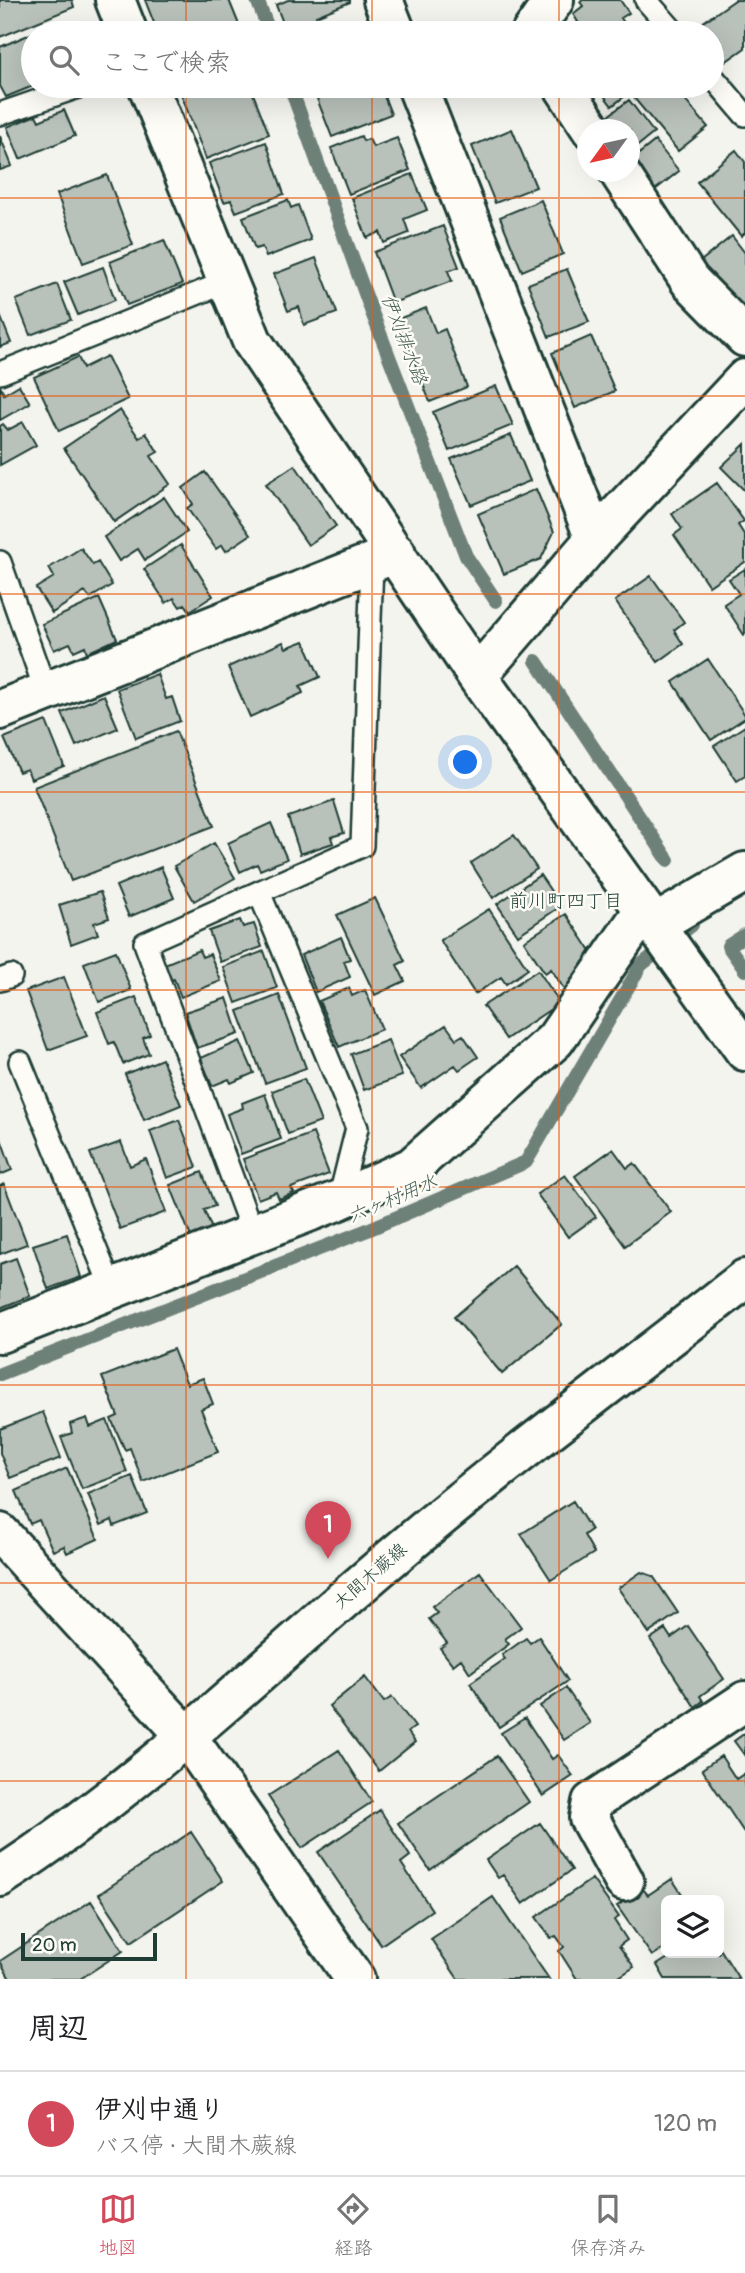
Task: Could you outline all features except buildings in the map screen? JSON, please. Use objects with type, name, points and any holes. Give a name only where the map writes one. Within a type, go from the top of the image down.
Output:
[{"type":"street","points":[[115,0],[123,21]]},
{"type":"street","points":[[383,0],[391,21]]},
{"type":"street","points":[[539,21],[554,0]]},
{"type":"street","points":[[153,98],[252,341],[384,558],[477,676],[745,1051]]},
{"type":"street","points":[[422,98],[595,539]]},
{"type":"street","points":[[571,98],[585,119]]},
{"type":"street","points":[[626,182],[690,281],[745,337]]},
{"type":"street","points":[[477,676],[595,539],[745,379]]},
{"type":"street","points":[[0,710],[384,558]]},
{"type":"street","points":[[0,1333],[339,1200],[412,1167],[555,1040],[649,918],[745,872]]},
{"type":"street","name":"大間木蕨線","points":[[0,1877],[101,1807],[188,1738],[302,1635],[481,1482],[745,1279]]},
{"type":"street","points":[[0,1533],[188,1738],[355,1979]]},
{"type":"street","points":[[624,1881],[589,1818],[592,1802],[745,1702]]},
{"type":"lane","points":[[646,0],[664,21]]},
{"type":"lane","points":[[724,90],[745,115]]},
{"type":"lane","points":[[0,114],[46,98]]},
{"type":"lane","points":[[0,373],[226,282]]},
{"type":"lane","points":[[253,1234],[145,943],[362,846],[384,558]]},
{"type":"lane","points":[[0,562],[46,692]]},
{"type":"lane","points":[[259,892],[357,1128],[339,1200]]},
{"type":"lane","points":[[20,1062],[112,1289]]},
{"type":"waterway","name":"伊刈排水路","points":[[257,0],[265,21]]},
{"type":"waterway","name":"伊刈排水路","points":[[294,98],[371,310],[466,556],[496,601]]},
{"type":"waterway","name":"伊刈排水路","points":[[536,661],[668,860]]},
{"type":"waterway","name":"六ヶ村用水","points":[[0,1374],[365,1231],[526,1162],[641,965],[692,925]]},
{"type":"waterway","name":"伊刈排水路","points":[[745,935],[728,946],[745,970]]},
{"type":"place","name":"伊刈中通り","points":[[328,1559]]},
{"type":"district","name":"前川町四丁目","points":[[566,900]]}]
